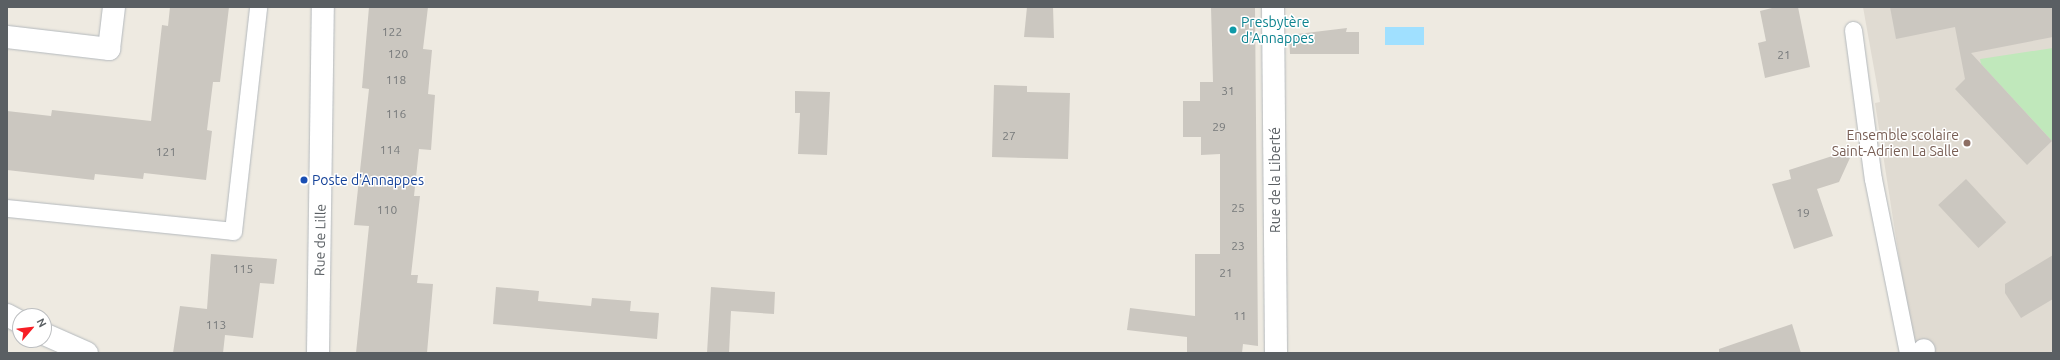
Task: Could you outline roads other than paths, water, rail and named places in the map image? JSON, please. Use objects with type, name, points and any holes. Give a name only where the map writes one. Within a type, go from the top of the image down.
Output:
[{"type":"street","points":[[7,37],[109,49],[114,7]]},
{"type":"street","name":"Rue de Lille","points":[[318,353],[323,7]]},
{"type":"street","name":"Rue de la Liberté","points":[[1273,7],[1276,353]]},
{"type":"street","points":[[52,338],[87,353]]},
{"type":"lane","points":[[7,208],[233,231],[258,7]]},
{"type":"lane","points":[[1853,30],[1873,179],[1917,352]]},
{"type":"water","points":[[1385,27],[1424,27],[1424,45],[1385,45]]},
{"type":"place","name":"Presbytère d'Annappes","points":[[1233,30]]},
{"type":"place","name":"Ensemble scolaire Saint-Adrien La Salle","points":[[1967,143]]},
{"type":"place","name":"Poste d'Annappes","points":[[304,180]]}]
